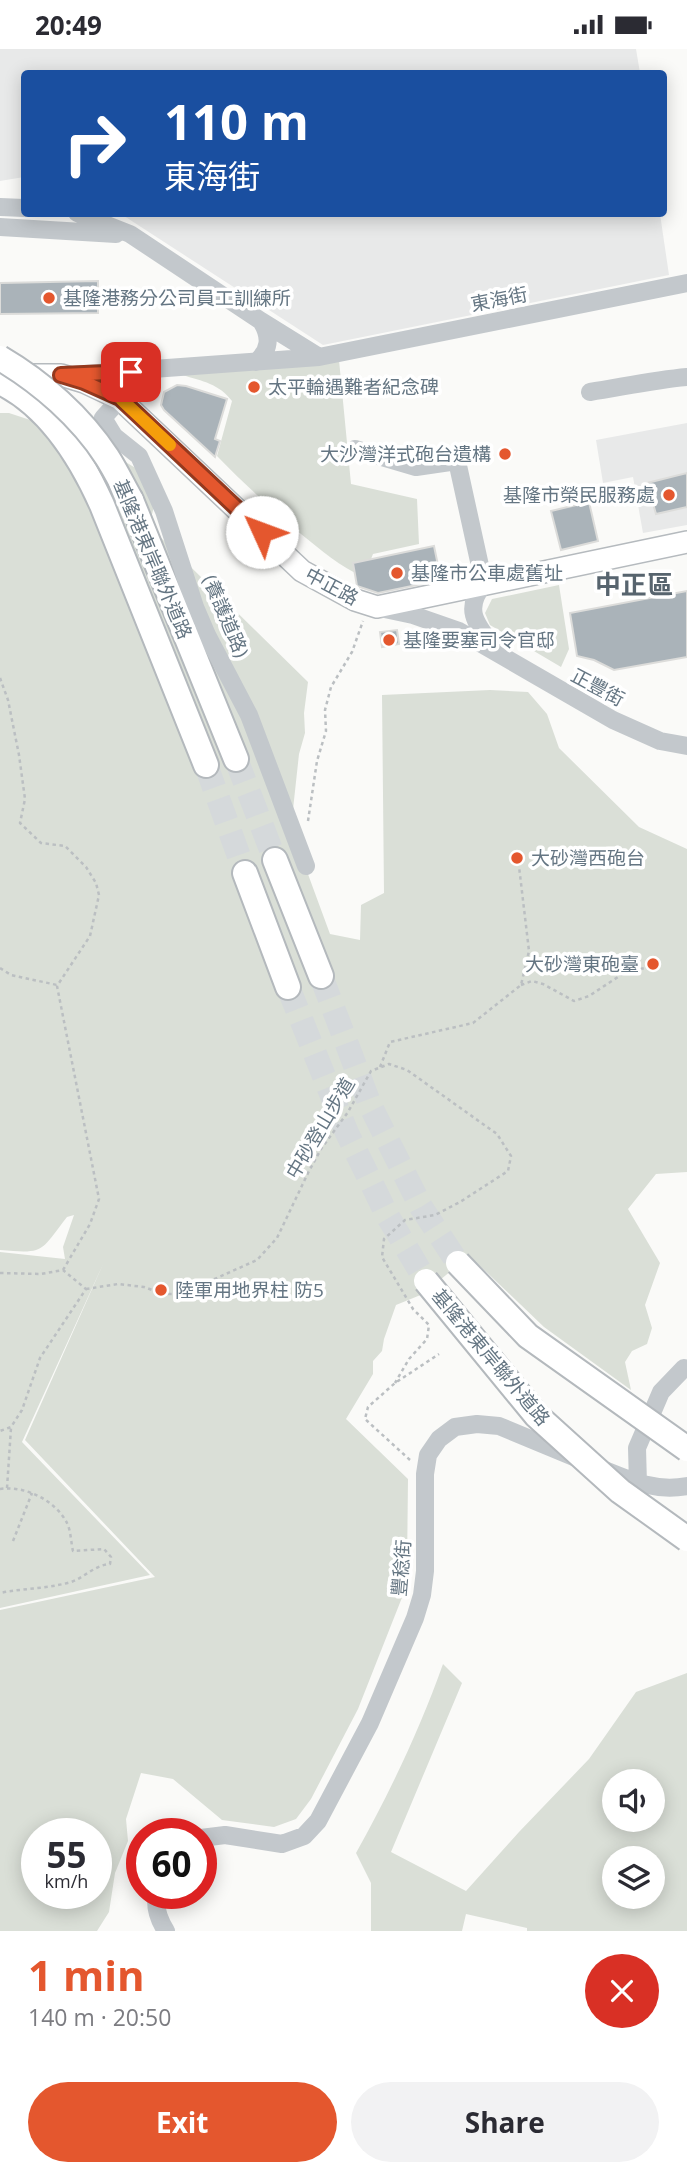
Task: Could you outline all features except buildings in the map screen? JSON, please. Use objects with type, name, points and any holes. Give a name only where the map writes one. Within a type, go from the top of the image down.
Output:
[{"type":"highway","name":"基隆港東岸聯外道路","points":[[0,358],[52,395],[86,430],[107,457],[131,500],[236,759]]},
{"type":"highway","name":"基隆港東岸聯外道路","points":[[0,382],[36,407],[60,434],[89,476],[206,765]]},
{"type":"highway","points":[[275,860],[321,977]]},
{"type":"highway","points":[[245,873],[288,987]]},
{"type":"highway","name":"基隆港東岸聯外道路","points":[[458,1263],[528,1336],[687,1449]]},
{"type":"highway","name":"基隆港東岸聯外道路","points":[[426,1281],[536,1415],[620,1491],[687,1539]]},
{"type":"main road","name":"中正路","points":[[0,375],[61,375],[120,398],[302,571],[355,600],[373,605],[687,542]]},
{"type":"street","points":[[0,207],[21,208]]},
{"type":"street","points":[[87,217],[130,234],[319,357]]},
{"type":"street","points":[[0,227],[130,234]]},
{"type":"street","name":"東海街","points":[[61,375],[106,374],[319,357],[687,283]]},
{"type":"street","points":[[256,362],[268,347],[266,330],[261,321]]},
{"type":"street","points":[[590,392],[626,387],[655,379],[687,377]]},
{"type":"street","name":"(養護道路)","points":[[120,398],[103,418],[114,436],[139,456],[164,511],[195,607],[249,715],[306,866]]},
{"type":"street","points":[[355,449],[416,467],[457,461],[484,584],[474,596],[472,612],[478,627],[500,654]]},
{"type":"street","name":"正豐街","points":[[373,605],[459,631],[613,720],[660,741],[687,747]]},
{"type":"street","points":[[638,1484],[637,1448],[661,1392],[684,1368]]},
{"type":"street","name":"豐稔街","points":[[217,1836],[282,1844],[304,1836],[318,1821],[374,1714],[415,1618],[425,1571],[425,1474],[428,1455],[439,1439],[455,1427],[477,1424],[499,1426],[638,1484],[656,1488],[687,1486]]},
{"type":"street","points":[[158,1909],[166,1931]]},
{"type":"path","points":[[306,831],[317,761],[326,731],[324,710],[331,687],[352,652],[373,605]]},
{"type":"path","points":[[0,678],[8,700],[21,766],[25,799],[20,823],[41,843],[65,846],[86,867],[99,894],[90,936],[57,985],[99,1199],[90,1224],[63,1270],[41,1274],[0,1273]]},
{"type":"path","points":[[518,858],[530,951],[521,985]]},
{"type":"path","points":[[380,1067],[390,1042],[473,1023],[521,985],[532,981],[543,983],[574,1001],[589,996],[624,973],[653,966]]},
{"type":"path","points":[[0,968],[11,975],[57,985]]},
{"type":"path","name":"中砂登山步道","points":[[86,1289],[118,1284],[144,1287],[163,1294],[181,1294],[257,1260],[276,1238],[321,1149],[348,1112],[371,1071],[388,1064],[407,1070],[497,1134],[511,1156],[508,1171],[484,1187],[435,1215],[405,1220],[384,1239],[382,1257],[413,1309],[429,1325],[427,1339],[395,1383]]},
{"type":"path","points":[[7,1488],[11,1427],[22,1410],[40,1359],[86,1289],[63,1270]]},
{"type":"path","points":[[425,1474],[365,1419],[368,1407],[395,1383],[439,1355]]},
{"type":"path","points":[[0,1431],[11,1427]]},
{"type":"path","points":[[0,1489],[32,1493],[46,1499],[69,1525],[73,1551],[104,1549],[111,1557],[110,1564],[101,1565],[74,1581],[47,1588],[0,1593]]},
{"type":"path","points":[[13,1541],[32,1493]]},
{"type":"shaded area","points":[[0,49],[636,49],[640,70],[21,70],[21,178],[0,181]]},
{"type":"shaded area","points":[[126,217],[660,217],[669,275],[323,345]]},
{"type":"shaded area","points":[[339,360],[351,484],[417,499],[419,544],[373,554],[364,577],[339,563],[301,534],[217,456],[232,401],[216,387],[182,375]]},
{"type":"shaded area","points":[[0,413],[9,413],[88,439],[160,483],[149,526],[308,682],[304,713],[305,733],[299,754],[291,828],[330,934],[360,940],[361,905],[384,893],[382,695],[490,690],[528,692],[547,714],[559,748],[639,827],[687,849],[687,1172],[656,1174],[628,1209],[660,1263],[645,1305],[652,1328],[647,1344],[632,1351],[625,1362],[631,1390],[544,1327],[477,1263],[463,1261],[423,1294],[396,1305],[382,1351],[373,1361],[373,1374],[346,1419],[408,1479],[407,1569],[403,1595],[358,1709],[311,1799],[296,1819],[274,1827],[222,1820],[173,1779],[141,1773],[126,1818],[126,1846],[115,1873],[112,1892],[112,1818],[21,1818],[21,1909],[109,1909],[97,1931],[0,1931],[0,1610],[155,1577],[25,1440],[104,1262],[22,1442],[150,1575],[0,1608],[0,1252],[65,1259],[63,1247],[74,1215],[67,1217],[46,1244],[34,1251],[0,1250]]},
{"type":"shaded area","points":[[687,423],[687,525],[643,533],[633,477],[603,483],[596,440]]},
{"type":"shaded area","points":[[559,585],[569,649],[561,667],[490,625],[485,613],[492,599]]},
{"type":"shaded area","points":[[443,1664],[462,1683],[391,1852],[466,1891],[589,1759],[636,1692],[687,1673],[687,1931],[527,1931],[527,1928],[466,1914],[462,1931],[371,1931],[371,1883],[356,1853],[404,1760]]},
{"type":"tunnel","points":[[236,759],[275,860]]},
{"type":"tunnel","points":[[206,765],[245,873]]},
{"type":"tunnel","points":[[321,976],[370,1105],[421,1207],[458,1263]]},
{"type":"tunnel","points":[[288,987],[347,1133],[387,1215],[426,1281]]},
{"type":"slow traffic","points":[[122,400],[170,445]]},
{"type":"place","name":"基隆港務分公司員工訓練所","points":[[49,298]]},
{"type":"place","name":"太平輪遇難者紀念碑","points":[[254,387]]},
{"type":"place","name":"大沙灣洋式砲台遺構","points":[[505,454]]},
{"type":"place","name":"基隆市榮民服務處","points":[[669,495]]},
{"type":"place","name":"基隆市公車處舊址","points":[[397,573]]},
{"type":"place","name":"基隆要塞司令官邸","points":[[389,640]]},
{"type":"place","name":"大砂灣西砲台","points":[[517,858]]},
{"type":"place","name":"大砂灣東砲臺","points":[[653,964]]},
{"type":"place","name":"陸軍用地界柱 防5","points":[[161,1290]]},
{"type":"district","name":"中正區","points":[[634,584]]},
{"type":"route","points":[[131,372],[61,375],[120,398],[262,532]]}]
